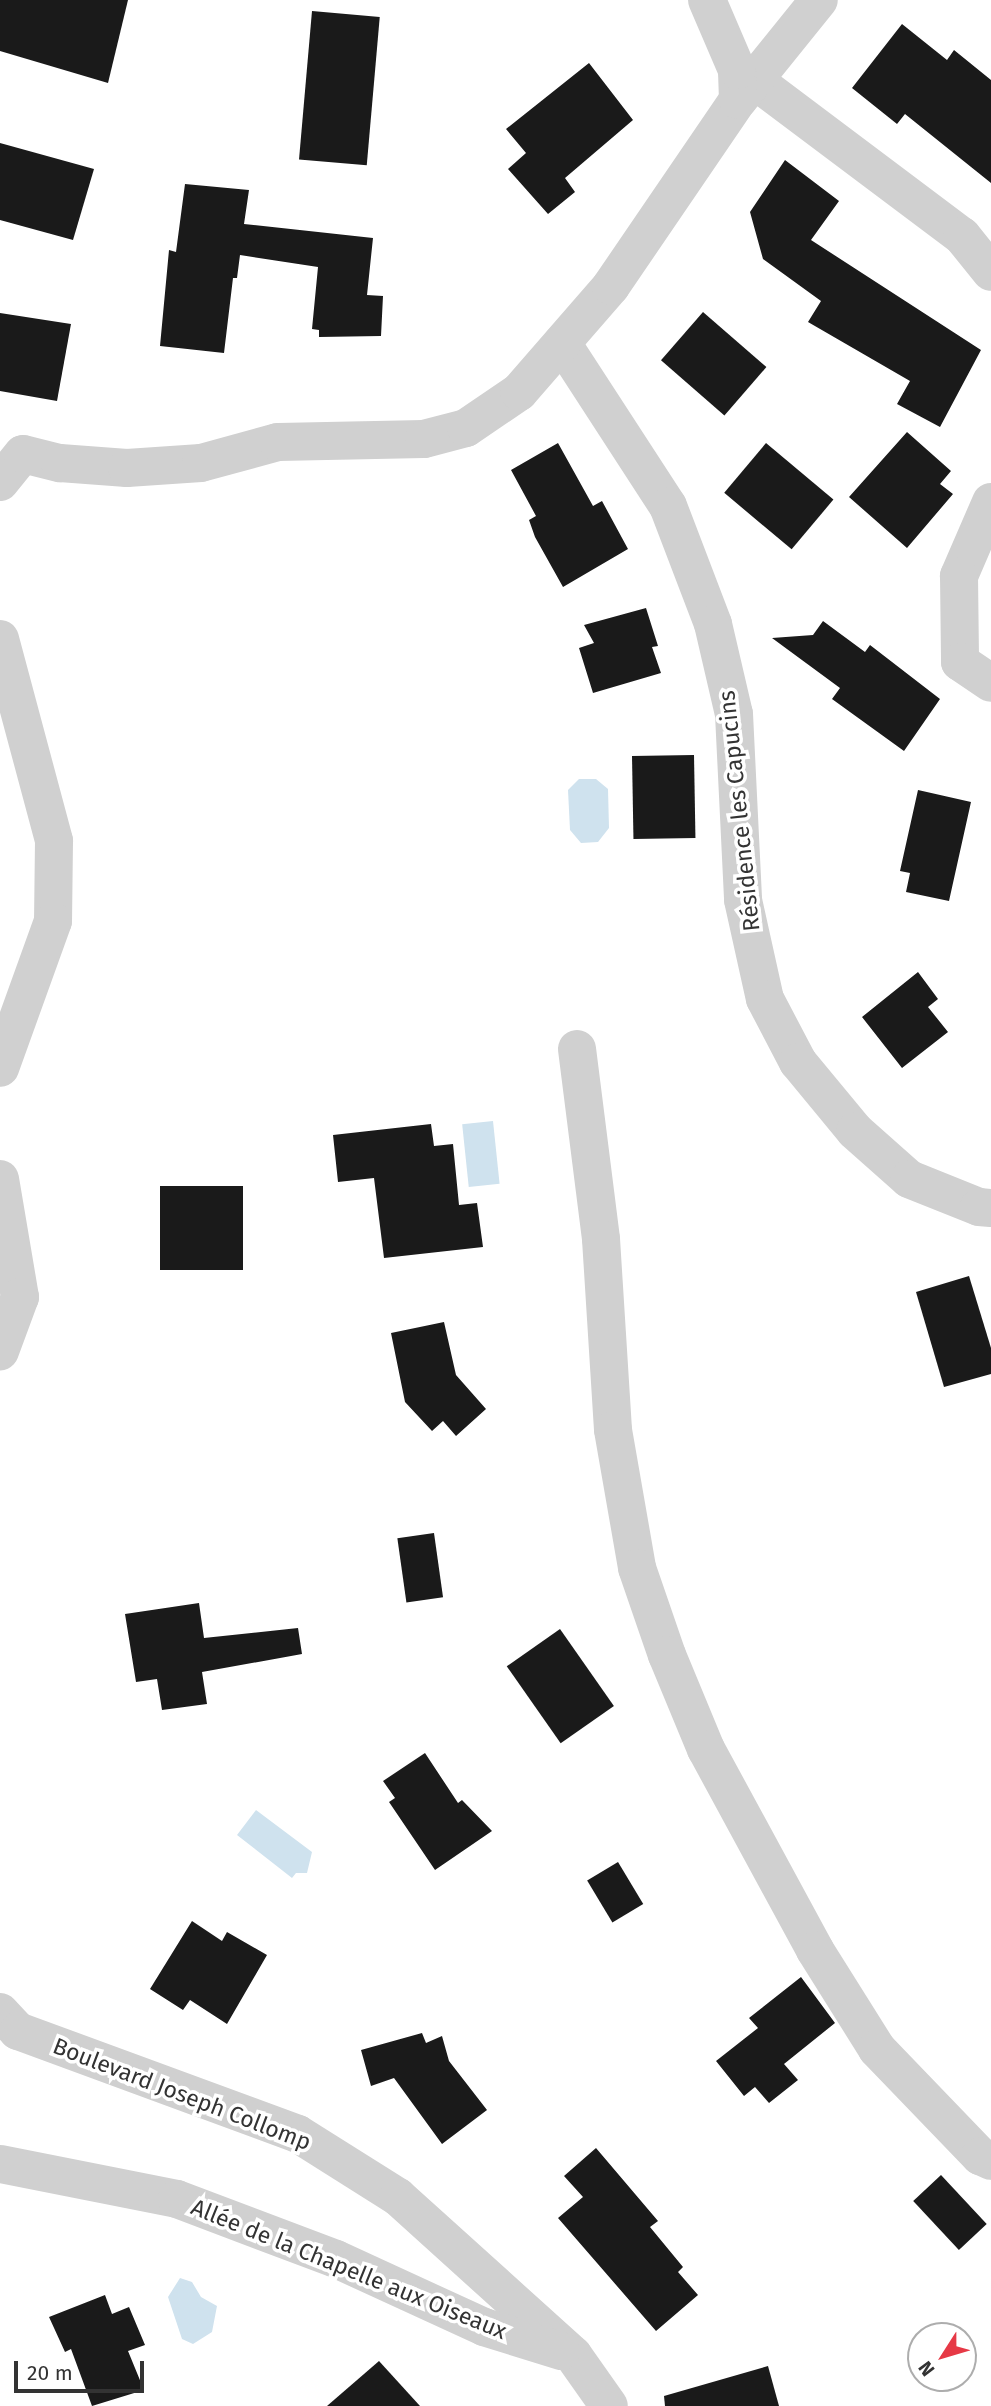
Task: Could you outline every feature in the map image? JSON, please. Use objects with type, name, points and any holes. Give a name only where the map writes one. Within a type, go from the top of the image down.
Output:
[{"type":"street","points":[[706,0],[746,90],[962,236],[991,272]]},
{"type":"street","points":[[8,461],[127,468],[201,463],[278,442],[424,439],[467,428],[508,399],[562,343],[611,286],[746,90],[818,0]]},
{"type":"street","name":"Résidence les Capucins","points":[[562,343],[668,506],[713,624],[734,714],[743,900],[765,999],[798,1062],[855,1131],[909,1179],[979,1207],[991,1208]]},
{"type":"street","points":[[991,502],[959,576],[960,662],[991,683]]},
{"type":"street","points":[[0,639],[54,841],[53,921],[0,1068]]},
{"type":"street","points":[[577,1049],[601,1239],[613,1430],[637,1568],[667,1655],[706,1749],[815,1950],[877,2049],[980,2156],[991,2161]]},
{"type":"street","points":[[0,1179],[20,1297],[0,1351]]},
{"type":"street","name":"Boulevard Joseph Collomp","points":[[0,2012],[18,2031],[298,2134],[398,2197],[573,2355],[609,2406]]},
{"type":"street","name":"Allée de la Chapelle aux Oiseaux","points":[[0,2164],[177,2199],[336,2259],[484,2327],[573,2355]]},
{"type":"water","points":[[579,779],[596,779],[608,789],[609,828],[598,842],[581,843],[570,830],[568,790]]},
{"type":"water","points":[[493,1121],[500,1184],[469,1187],[462,1124]]},
{"type":"water","points":[[256,1810],[312,1852],[307,1873],[296,1873],[292,1878],[237,1835]]},
{"type":"water","points":[[180,2278],[192,2282],[201,2297],[217,2306],[212,2332],[193,2344],[182,2339],[168,2297]]},
{"type":"building","points":[[0,0],[128,0],[108,83],[0,51]]},
{"type":"building","points":[[312,11],[380,17],[367,165],[299,159]]},
{"type":"building","points":[[902,24],[947,60],[954,50],[991,80],[991,183],[905,114],[897,124],[852,88]]},
{"type":"building","points":[[589,63],[633,120],[565,178],[575,192],[548,214],[508,169],[526,153],[506,129]]},
{"type":"building","points":[[0,143],[94,169],[73,240],[0,220]]},
{"type":"building","points":[[785,160],[839,201],[811,240],[981,350],[940,427],[897,404],[910,381],[808,322],[821,301],[763,259],[750,212]]},
{"type":"building","points":[[185,184],[249,190],[244,224],[373,238],[367,295],[383,296],[381,336],[319,337],[319,330],[312,329],[318,267],[240,255],[237,278],[233,278],[224,353],[160,346],[169,250],[176,252]]},
{"type":"building","points":[[703,312],[766,367],[724,415],[661,360]]},
{"type":"building","points":[[0,313],[71,324],[57,401],[0,391]]},
{"type":"building","points":[[907,432],[951,471],[940,484],[953,494],[907,548],[849,497]]},
{"type":"building","points":[[558,443],[593,506],[602,501],[628,549],[563,587],[535,537],[529,520],[536,516],[511,470]]},
{"type":"building","points":[[766,443],[833,500],[792,549],[724,493]]},
{"type":"building","points":[[646,608],[658,646],[652,647],[661,673],[593,693],[579,648],[594,643],[584,625]]},
{"type":"building","points":[[823,621],[865,652],[870,645],[940,699],[904,751],[832,699],[840,688],[772,638],[813,635]]},
{"type":"building","points":[[694,755],[695,838],[633,839],[632,756]]},
{"type":"building","points":[[918,790],[971,802],[949,901],[906,892],[910,873],[900,871]]},
{"type":"building","points":[[918,972],[938,999],[928,1007],[948,1032],[902,1068],[862,1017]]},
{"type":"building","points":[[431,1124],[434,1146],[453,1144],[459,1205],[477,1203],[483,1247],[384,1258],[374,1178],[338,1182],[333,1135]]},
{"type":"building","points":[[160,1186],[243,1186],[243,1270],[160,1270]]},
{"type":"building","points":[[969,1276],[991,1348],[991,1374],[944,1387],[916,1292]]},
{"type":"building","points":[[444,1322],[456,1375],[486,1409],[456,1436],[443,1421],[432,1431],[405,1402],[391,1333]]},
{"type":"building","points":[[434,1533],[443,1597],[406,1603],[397,1538]]},
{"type":"building","points":[[199,1603],[204,1638],[298,1628],[302,1654],[202,1672],[207,1704],[162,1710],[157,1679],[136,1682],[125,1614]]},
{"type":"building","points":[[560,1629],[614,1706],[561,1743],[507,1666]]},
{"type":"building","points":[[425,1753],[458,1803],[462,1800],[492,1831],[435,1870],[389,1802],[395,1798],[383,1781]]},
{"type":"building","points":[[618,1862],[643,1904],[612,1923],[587,1881]]},
{"type":"building","points":[[192,1921],[222,1941],[227,1932],[267,1955],[227,2024],[190,2000],[183,2010],[150,1989]]},
{"type":"building","points":[[801,1977],[835,2023],[784,2064],[798,2080],[769,2103],[755,2087],[744,2096],[716,2061],[758,2028],[749,2018]]},
{"type":"building","points":[[422,2033],[426,2043],[442,2036],[449,2061],[487,2110],[442,2144],[394,2078],[371,2086],[361,2050]]},
{"type":"building","points":[[596,2148],[658,2221],[650,2227],[683,2267],[678,2272],[698,2295],[656,2331],[558,2218],[583,2197],[564,2176]]},
{"type":"building","points":[[941,2175],[987,2224],[959,2250],[913,2201]]},
{"type":"building","points":[[105,2295],[112,2314],[129,2307],[145,2345],[128,2351],[144,2390],[92,2406],[71,2349],[65,2352],[49,2317]]},
{"type":"building","points":[[379,2361],[420,2406],[327,2406]]},
{"type":"building","points":[[768,2366],[779,2406],[665,2406],[664,2396]]}]
